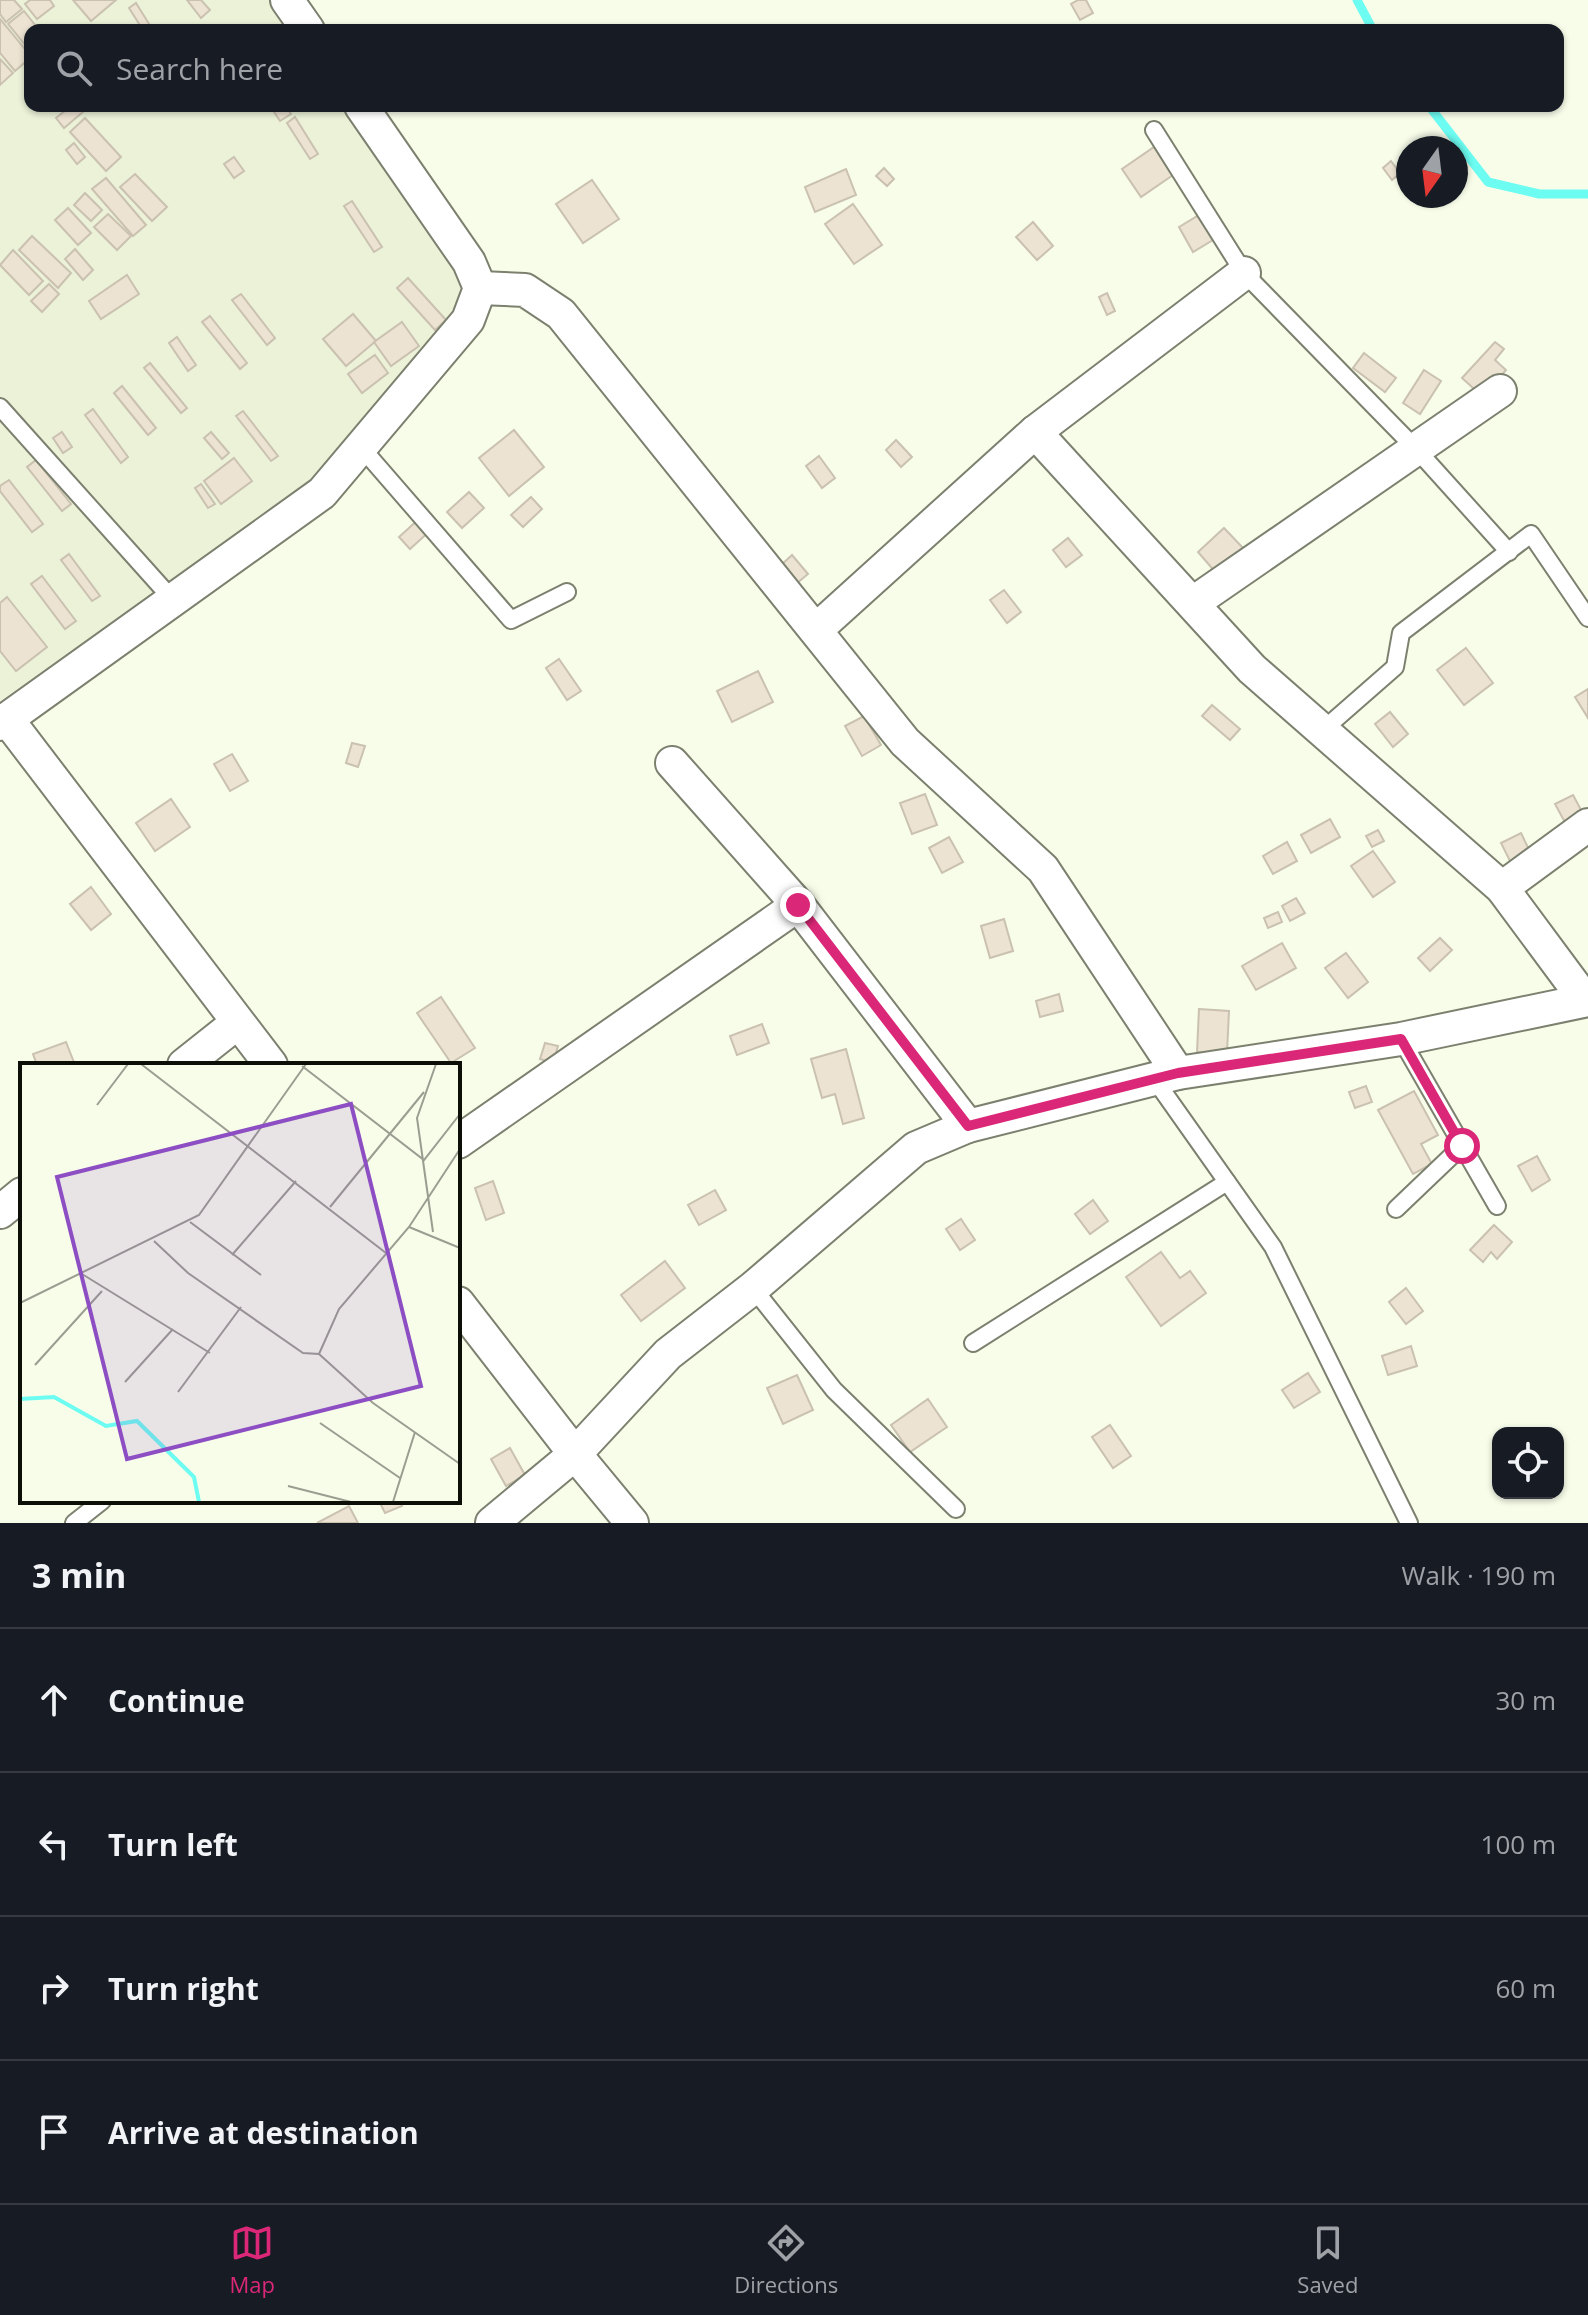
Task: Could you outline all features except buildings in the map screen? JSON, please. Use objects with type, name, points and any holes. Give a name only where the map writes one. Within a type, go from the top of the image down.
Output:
[{"type":"street","points":[[287,0],[304,24]]},
{"type":"street","points":[[269,1063],[4,721],[322,493],[468,320],[480,288],[469,262],[365,112]]},
{"type":"street","points":[[816,630],[1035,432],[1244,273]]},
{"type":"street","points":[[480,288],[525,290],[561,314],[905,742],[1043,869],[1166,1076]]},
{"type":"street","points":[[1193,603],[1500,391]]},
{"type":"street","points":[[492,1523],[575,1454],[668,1354],[753,1288],[916,1148],[968,1126],[1166,1076],[1401,1039],[1586,1000],[1502,888],[1252,669],[1035,432]]},
{"type":"street","points":[[672,763],[798,905],[968,1126]]},
{"type":"street","points":[[1502,888],[1588,825]]},
{"type":"street","points":[[460,1141],[798,905]]},
{"type":"street","points":[[187,1063],[237,1023]]},
{"type":"street","points":[[0,1212],[20,1196]]},
{"type":"street","points":[[460,1306],[632,1523]]},
{"type":"lane","points":[[1154,130],[1244,273],[1417,450],[1509,552]]},
{"type":"lane","points":[[0,407],[173,600]]},
{"type":"lane","points":[[361,447],[511,620],[567,592]]},
{"type":"lane","points":[[1323,730],[1395,667],[1401,633],[1531,534],[1588,618]]},
{"type":"lane","points":[[1401,1039],[1497,1206]]},
{"type":"lane","points":[[1166,1076],[1227,1182],[1273,1247],[1409,1523]]},
{"type":"lane","points":[[1396,1209],[1462,1146]]},
{"type":"lane","points":[[973,1343],[1227,1182]]},
{"type":"lane","points":[[753,1288],[834,1390],[956,1509]]},
{"type":"lane","points":[[74,1523],[99,1503]]},
{"type":"shaded area","points":[[0,0],[273,0],[289,24],[24,24],[24,112],[349,112],[473,292],[323,474],[0,701]]},
{"type":"waterway","points":[[1357,0],[1370,24]]},
{"type":"waterway","points":[[1434,112],[1488,182],[1539,194],[1588,194]]},
{"type":"route","points":[[798,905],[968,1126],[1178,1073],[1401,1039],[1462,1146]]}]
